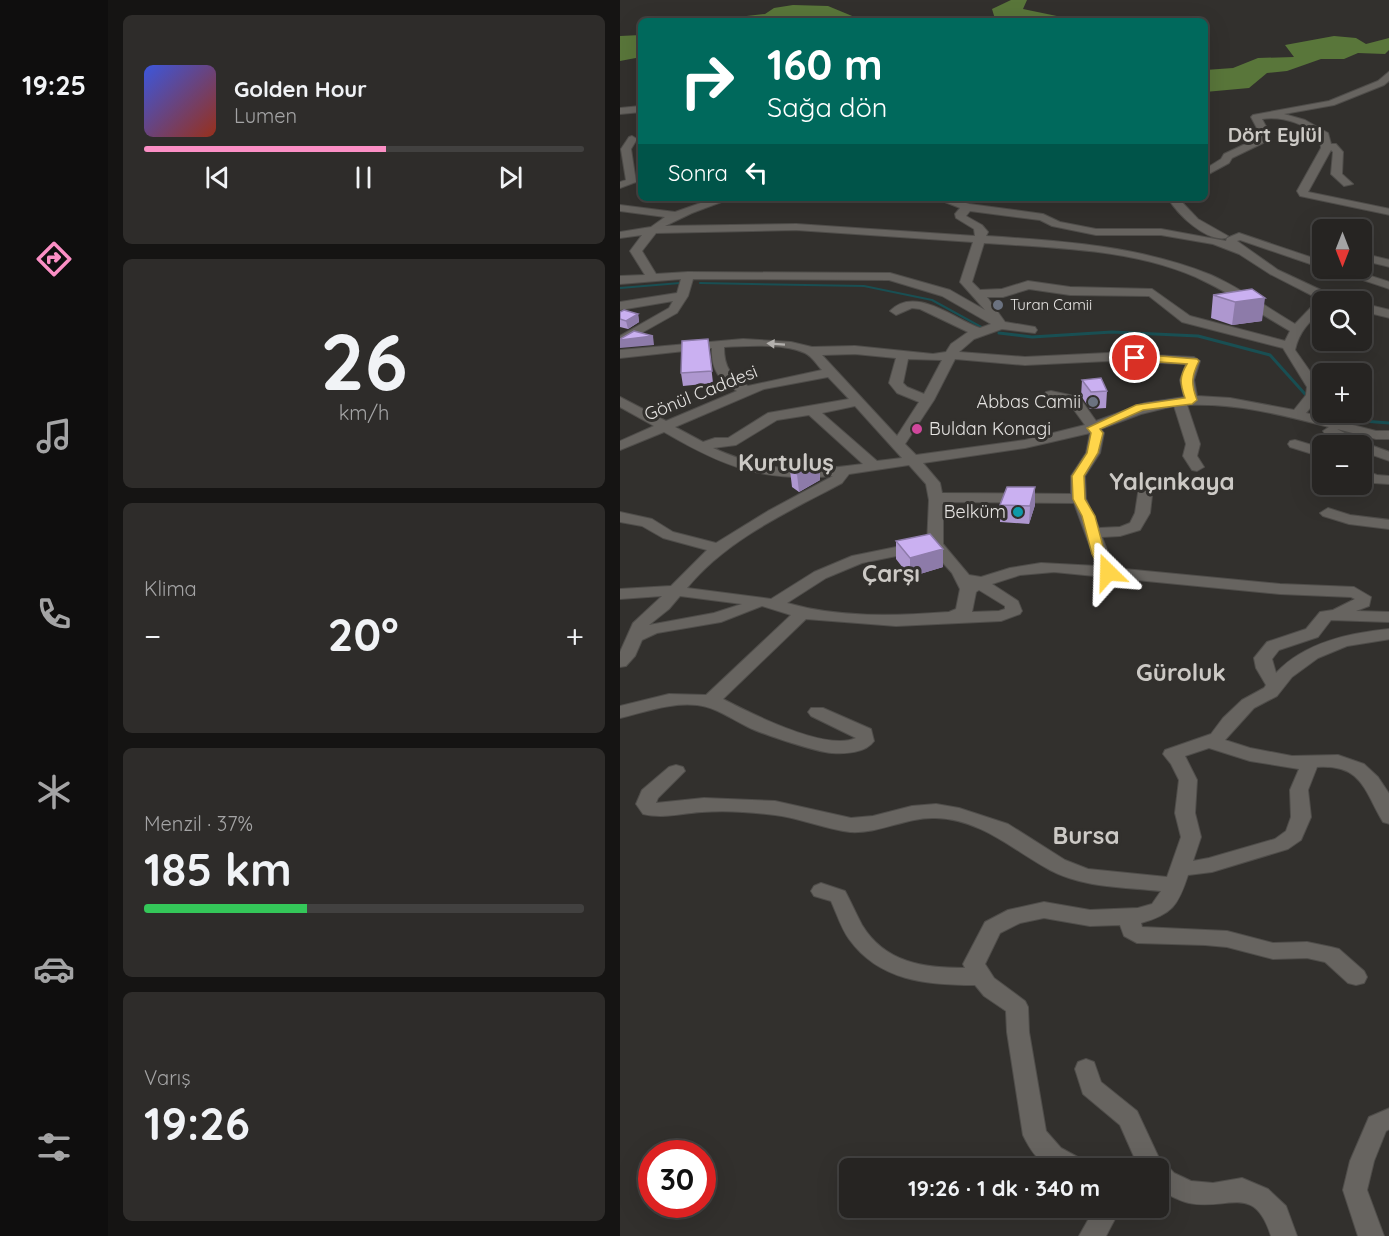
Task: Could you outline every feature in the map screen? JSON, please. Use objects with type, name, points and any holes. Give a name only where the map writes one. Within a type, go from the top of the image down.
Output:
[{"type":"street","points":[[1208,171],[1228,156],[1262,140],[1265,134],[1256,117],[1331,103],[1381,83],[1390,74]]},
{"type":"street","points":[[621,111],[638,110]]},
{"type":"street","points":[[1267,115],[1302,122],[1325,135],[1326,148],[1302,191],[1304,194],[1390,212]]},
{"type":"street","points":[[620,138],[636,140]]},
{"type":"street","points":[[620,185],[631,182],[626,149],[636,140]]},
{"type":"street","points":[[1326,148],[1337,148],[1335,172],[1338,178],[1348,184]]},
{"type":"street","points":[[652,277],[636,251],[652,230],[678,216],[719,201]]},
{"type":"street","points":[[949,201],[967,207],[1043,217],[1056,224],[1096,232],[1161,232],[1215,241],[1248,253]]},
{"type":"street","points":[[1175,201],[1180,208],[1207,230],[1231,240],[1234,245],[1274,272],[1312,294]]},
{"type":"street","points":[[967,207],[960,214],[961,218],[978,227],[982,232],[982,238],[971,262],[966,282],[1001,325]]},
{"type":"street","points":[[620,208],[678,216]]},
{"type":"street","points":[[620,236],[652,230],[796,227],[1068,245],[1136,256],[1182,268],[1210,279],[1295,329]]},
{"type":"street","points":[[620,236],[638,246]]},
{"type":"street","points":[[1231,240],[1239,236],[1312,261]]},
{"type":"street","points":[[1372,249],[1390,253]]},
{"type":"street","points":[[1372,259],[1390,264]]},
{"type":"street","points":[[620,341],[673,310],[682,296],[688,275]]},
{"type":"street","points":[[620,280],[688,275],[802,278],[872,275],[890,277],[946,293],[1001,325],[1031,330]]},
{"type":"street","points":[[1362,279],[1390,286]]},
{"type":"street","points":[[976,294],[1003,293],[1028,285],[1070,291],[1152,293],[1186,319],[1289,346]]},
{"type":"street","points":[[620,306],[682,296]]},
{"type":"street","points":[[896,311],[906,304],[917,304],[933,309],[950,321],[981,333]]},
{"type":"street","points":[[1372,310],[1390,314]]},
{"type":"street","points":[[1297,415],[1313,396],[1314,387],[1289,350],[1289,346],[1295,329],[1312,312]]},
{"type":"street","points":[[898,445],[927,400],[955,347],[970,336],[1001,325]]},
{"type":"street","points":[[620,354],[718,345],[773,343],[797,345],[812,351],[855,350],[933,358],[950,355],[1025,361],[1108,357],[1194,361],[1187,373],[1185,384],[1193,444],[1190,456],[1197,466]]},
{"type":"street","points":[[718,345],[717,364],[721,373],[747,391]]},
{"type":"street","points":[[620,594],[674,591],[767,603],[801,614],[896,621],[1001,616],[1014,611],[1012,604],[973,586],[935,545],[933,483],[907,461],[898,445],[812,351]]},
{"type":"street","points":[[903,355],[896,383],[902,390],[927,400]]},
{"type":"street","name":"Gönül Caddesi","points":[[620,446],[747,391],[774,383],[832,372]]},
{"type":"street","points":[[1051,395],[1074,400],[1097,433],[1092,453],[1078,476],[1079,499],[1088,516],[1099,554],[1108,572]]},
{"type":"street","points":[[620,401],[733,463],[764,472],[798,474],[1001,448],[1092,428],[1140,407],[1186,400],[1215,399],[1250,404],[1376,435],[1390,435]]},
{"type":"street","points":[[703,447],[715,442],[731,442],[773,416],[812,411],[858,401]]},
{"type":"street","points":[[812,411],[874,466]]},
{"type":"street","points":[[1297,415],[1338,435]]},
{"type":"street","points":[[1295,444],[1312,450]]},
{"type":"street","points":[[1372,450],[1390,457]]},
{"type":"street","points":[[620,662],[629,652],[641,623],[663,606],[674,591],[718,548],[773,514],[838,480],[846,469]]},
{"type":"street","points":[[1372,478],[1390,480]]},
{"type":"street","points":[[1094,533],[1130,531],[1141,521],[1145,511],[1146,487]]},
{"type":"street","points":[[935,497],[1079,499]]},
{"type":"street","points":[[1328,513],[1349,519],[1390,525]]},
{"type":"street","points":[[620,517],[647,522],[668,536],[718,548]]},
{"type":"street","points":[[635,638],[650,628],[736,613],[767,603],[820,575],[858,560],[935,545]]},
{"type":"street","points":[[953,617],[964,611],[973,586],[1001,574],[1021,569],[1054,567],[1280,589],[1354,592],[1363,597],[1363,603],[1326,615],[1312,633],[1273,646],[1263,658],[1265,668],[1275,684]]},
{"type":"street","points":[[709,702],[801,614]]},
{"type":"street","points":[[1326,615],[1390,616]]},
{"type":"street","points":[[1056,1158],[1035,1135],[1018,1032],[1017,1007],[992,992],[979,978],[974,964],[992,928],[1015,916],[1044,910],[1091,918],[1130,917],[1159,909],[1177,876],[1191,837],[1185,813],[1188,780],[1179,761],[1172,754],[1217,738],[1229,722],[1248,704],[1271,692],[1292,665],[1327,647],[1363,636],[1390,634]]},
{"type":"street","points":[[620,712],[670,700],[709,702],[756,724],[831,747],[856,746],[865,741],[865,733],[817,712]]},
{"type":"street","points":[[1210,741],[1221,747],[1292,762],[1340,761],[1357,768],[1369,778],[1383,800],[1390,817]]},
{"type":"street","points":[[676,771],[649,795],[646,804],[650,809],[704,805],[775,808],[851,825],[873,823],[912,813],[936,811],[959,815],[1001,830],[1058,865],[1086,876],[1177,876],[1235,856],[1281,844],[1294,836],[1301,817],[1299,790],[1308,769],[1306,762]]},
{"type":"street","points":[[821,891],[838,896],[855,932],[868,949],[901,971],[941,977],[979,978]]},
{"type":"street","points":[[1130,917],[1131,930],[1137,935],[1205,937],[1227,939],[1273,951],[1307,950],[1331,955],[1356,977]]},
{"type":"street","points":[[1086,1069],[1091,1087],[1129,1118],[1147,1158]]},
{"type":"street","points":[[1371,1236],[1355,1190],[1362,1161],[1377,1124],[1390,1118]]},
{"type":"street","points":[[1169,1183],[1189,1192],[1213,1194],[1242,1189],[1259,1197],[1277,1214],[1284,1236]]},
{"type":"street","points":[[1092,1236],[1103,1218]]},
{"type":"green space","points":[[1011,0],[1027,0],[1023,9],[1066,18],[995,18],[992,9]]},
{"type":"green space","points":[[793,5],[828,6],[857,18],[729,18],[765,14],[774,8]]},
{"type":"green space","points":[[638,35],[638,58],[620,61],[620,36]]},
{"type":"green space","points":[[1334,36],[1356,38],[1366,44],[1389,38],[1389,50],[1385,54],[1358,53],[1344,59],[1321,59],[1287,71],[1267,73],[1249,88],[1208,92],[1208,70],[1233,68],[1258,58],[1294,57],[1285,45]]},
{"type":"building","points":[[1252,289],[1265,298],[1235,302],[1213,295]]},
{"type":"building","points":[[624,310],[638,314],[626,321],[620,319],[620,312]]},
{"type":"building","points":[[634,331],[653,336],[620,340]]},
{"type":"building","points":[[708,339],[712,371],[681,373],[682,341]]},
{"type":"building","points":[[1101,378],[1107,391],[1091,392],[1082,380]]},
{"type":"building","points":[[808,462],[819,463],[797,474],[790,470]]},
{"type":"building","points":[[1007,487],[1035,487],[1030,506],[1000,505]]},
{"type":"building","points":[[930,534],[943,549],[910,558],[896,541]]},
{"type":"waterway","points":[[620,288],[680,283]]},
{"type":"waterway","points":[[700,283],[864,286],[932,300],[983,328]]},
{"type":"waterway","points":[[999,333],[1032,337],[1112,332],[1198,336],[1270,355],[1305,394],[1312,397]]},
{"type":"waterway","points":[[1372,422],[1390,423]]},
{"type":"place","name":"Turan Camii","points":[[998,305]]},
{"type":"place","name":"Abbas Camii","points":[[1093,402]]},
{"type":"place","name":"Buldan Konagi","points":[[917,429]]},
{"type":"place","name":"Belküm","points":[[1018,512]]},
{"type":"district","name":"Dört Eylül","points":[[1275,135]]},
{"type":"district","name":"Kurtuluş","points":[[786,463]]},
{"type":"district","name":"Yalçınkaya","points":[[1172,482]]},
{"type":"district","name":"Çarşı","points":[[891,574]]},
{"type":"district","name":"Güroluk","points":[[1181,673]]},
{"type":"district","name":"Bursa","points":[[1086,836]]},
{"type":"route","points":[[1108,572],[1099,554],[1088,516],[1079,499],[1078,476],[1092,453],[1096,441],[1097,433],[1092,428],[1140,407],[1192,400],[1185,384],[1187,373],[1194,361],[1135,358]]}]
